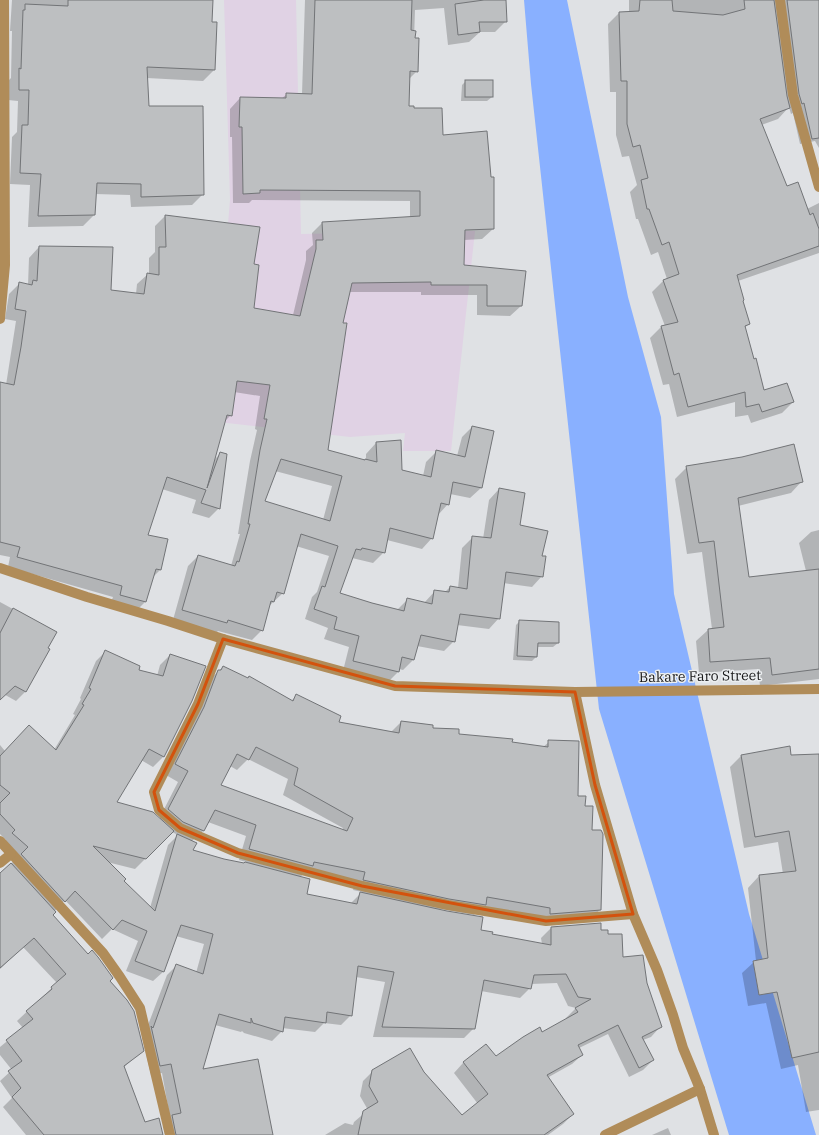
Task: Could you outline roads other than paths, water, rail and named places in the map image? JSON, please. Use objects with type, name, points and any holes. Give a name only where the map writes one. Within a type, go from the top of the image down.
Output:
[{"type":"street","points":[[0,319],[5,265],[4,0]]},
{"type":"street","points":[[780,0],[793,95],[819,187]]},
{"type":"street","name":"Bakare Faro Street","points":[[0,568],[87,597],[223,639],[395,686],[578,692],[819,689]]},
{"type":"street","points":[[223,639],[198,704],[154,792],[160,810],[180,828],[238,853],[362,886],[448,905],[546,921],[633,914]]},
{"type":"street","points":[[578,692],[596,785],[633,914],[657,970],[673,1015],[682,1048],[700,1089],[714,1135]]},
{"type":"street","points":[[0,841],[103,954],[140,1008],[170,1135]]},
{"type":"street","points":[[0,863],[11,854]]},
{"type":"street","points":[[605,1135],[700,1089]]},
{"type":"water","points":[[524,0],[567,0],[628,297],[661,417],[674,594],[749,914],[816,1135],[729,1135],[599,709],[531,84]]}]
